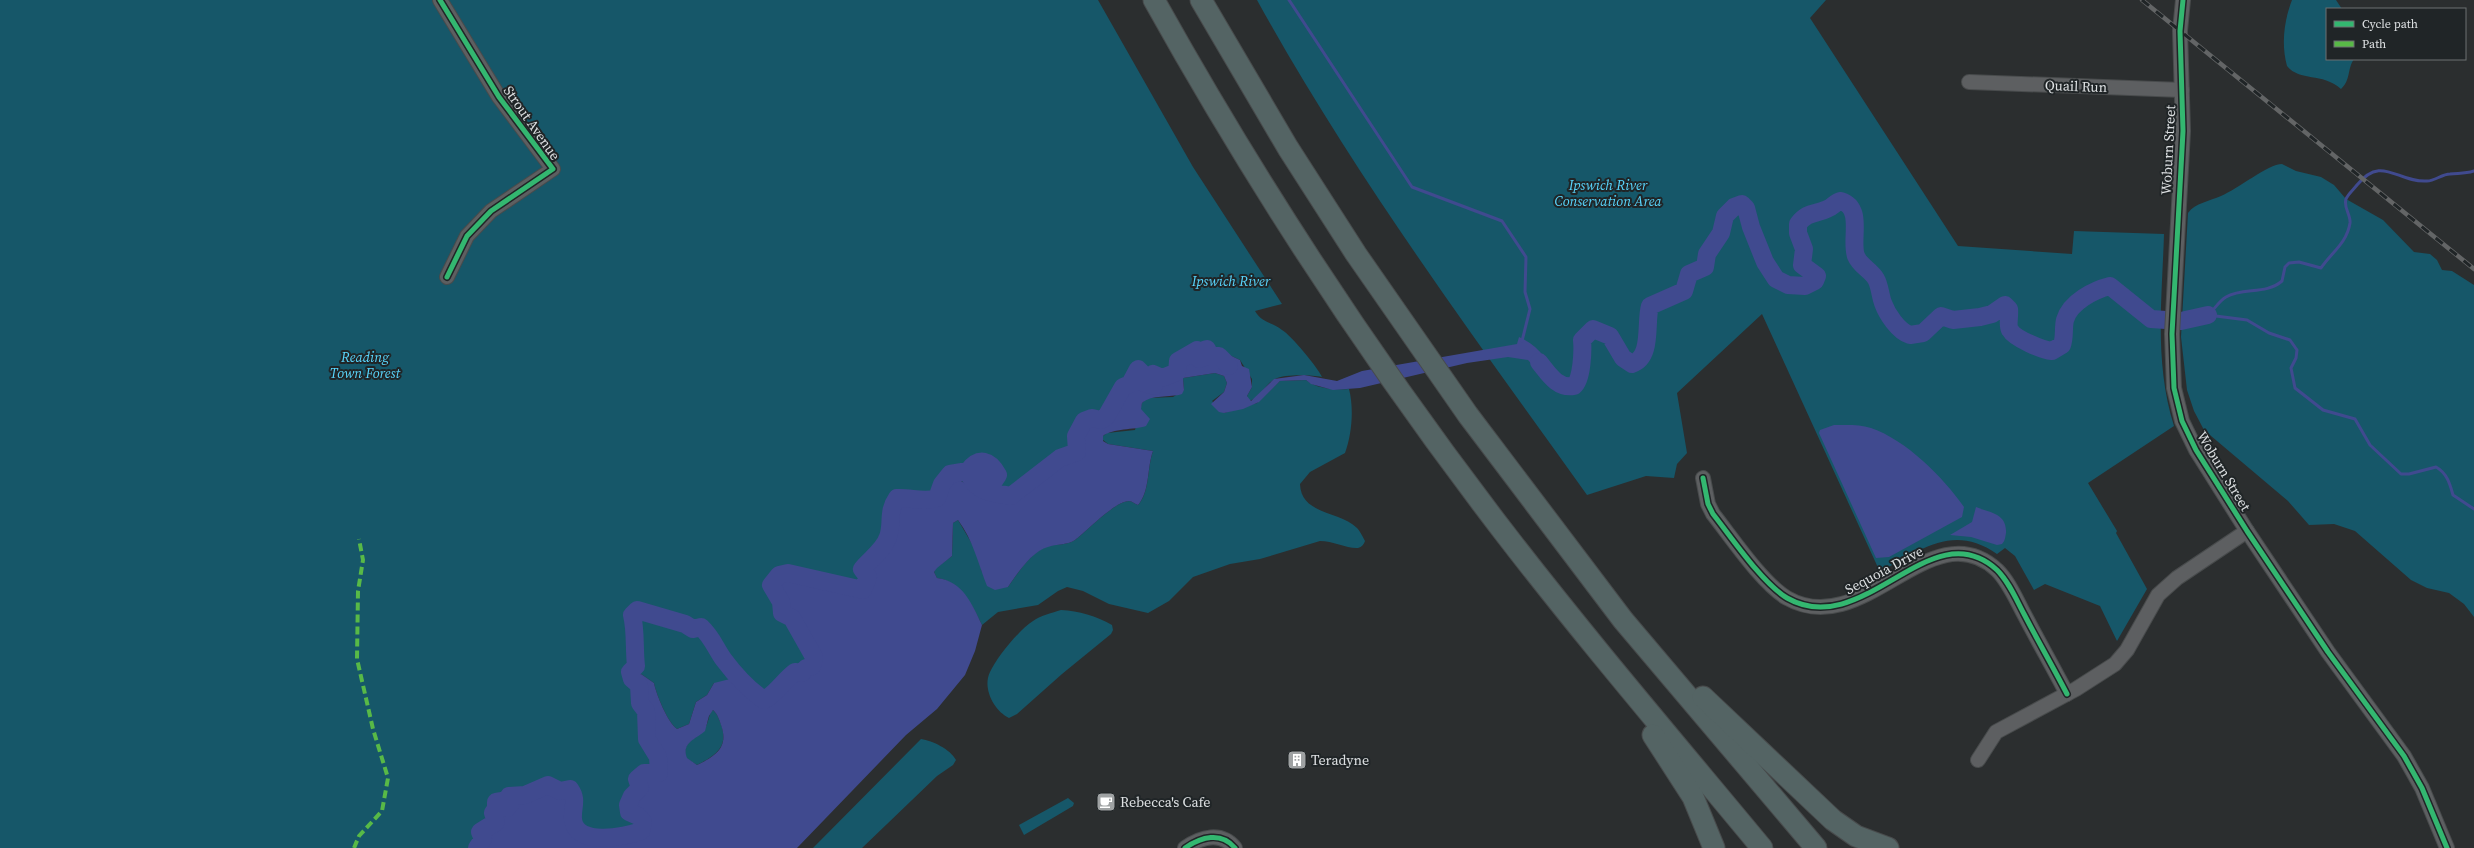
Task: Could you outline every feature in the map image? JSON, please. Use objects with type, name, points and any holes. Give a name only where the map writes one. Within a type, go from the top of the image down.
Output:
[{"type":"highway","points":[[1154,0],[1202,84],[1298,240],[1388,373],[1457,470],[1591,643],[1762,848]]},
{"type":"highway","points":[[1201,0],[1292,154],[1356,254],[1431,364],[1524,493],[1623,620],[1816,848]]},
{"type":"highway","points":[[1623,620],[1833,820],[1856,836],[1888,848]]},
{"type":"highway","points":[[1591,643],[1693,797],[1714,848]]},
{"type":"street","name":"Strout Avenue","points":[[440,0],[498,97],[553,169],[491,211],[467,236],[447,277]]},
{"type":"street","name":"Woburn Street","points":[[2183,0],[2180,31],[2183,131],[2172,334],[2174,388],[2182,421],[2196,450],[2247,531],[2328,652],[2404,756],[2422,788],[2447,848]]},
{"type":"street","name":"Quail Run","points":[[1969,82],[2182,90]]},
{"type":"street","name":"Sequoia Drive","points":[[1703,478],[1709,507],[1713,514],[1771,585],[1786,597],[1803,604],[1828,607],[1847,604],[1926,561],[1943,555],[1967,555],[1984,560],[2006,580],[2067,694]]},
{"type":"street","points":[[1978,760],[1996,732],[2067,694],[2115,664],[2127,650],[2154,600],[2167,586],[2247,531]]},
{"type":"street","points":[[1184,848],[1202,839],[1214,836],[1225,838],[1235,848]]},
{"type":"green space","name":"Reading Town Forest","points":[[0,0],[1098,0],[1193,167],[1282,304],[1255,311],[1261,318],[1286,333],[1310,359],[1322,377],[1298,375],[1279,377],[1272,381],[1257,397],[1249,401],[1247,396],[1252,387],[1252,379],[1240,360],[1225,353],[1219,356],[1210,356],[1208,350],[1204,352],[1205,357],[1199,359],[1199,354],[1183,357],[1177,365],[1177,372],[1162,377],[1151,376],[1155,379],[1154,386],[1144,383],[1135,371],[1130,384],[1125,387],[1106,417],[1101,420],[1097,419],[1078,445],[1077,452],[1048,467],[1011,496],[977,488],[958,479],[942,484],[937,498],[930,501],[907,497],[889,518],[889,528],[886,542],[883,547],[863,569],[868,577],[866,589],[859,592],[847,586],[788,573],[779,575],[771,585],[781,602],[782,613],[792,618],[814,657],[812,666],[802,673],[795,672],[769,697],[764,700],[747,689],[714,683],[707,695],[696,702],[689,724],[677,729],[670,721],[663,708],[654,683],[641,674],[637,676],[640,703],[646,711],[647,739],[658,757],[659,773],[644,773],[640,788],[632,796],[629,812],[638,816],[643,822],[641,831],[624,836],[602,838],[582,834],[576,828],[573,819],[574,797],[570,789],[560,791],[548,785],[525,795],[509,796],[511,803],[507,808],[505,806],[496,809],[493,813],[496,822],[480,832],[483,839],[477,848],[0,848]]},
{"type":"green space","name":"Ipswich River Conservation Area","points":[[1257,0],[1826,0],[1810,18],[1958,246],[2072,254],[2074,231],[2164,234],[2161,307],[2162,355],[2168,402],[2174,426],[2088,483],[2117,531],[2116,533],[2147,589],[2117,641],[2100,606],[2045,584],[2034,590],[2015,556],[2005,548],[1997,554],[1981,545],[1966,541],[1951,540],[1923,548],[1880,572],[1762,314],[1677,393],[1687,453],[1677,464],[1674,478],[1646,476],[1587,495],[1414,252],[1333,128],[1294,65]]},
{"type":"green space","points":[[2292,0],[2336,0],[2341,8],[2326,8],[2326,60],[2354,60],[2350,67],[2348,78],[2341,89],[2326,80],[2298,74],[2287,66],[2284,49],[2284,33]]},
{"type":"green space","points":[[2282,164],[2296,171],[2321,177],[2334,185],[2346,199],[2383,220],[2414,252],[2430,254],[2437,260],[2442,270],[2452,271],[2474,285],[2474,617],[2464,604],[2449,593],[2427,588],[2411,580],[2355,531],[2334,524],[2309,525],[2288,501],[2204,430],[2194,411],[2187,390],[2181,337],[2188,213],[2199,205],[2228,193],[2261,172],[2276,165]]},
{"type":"green space","points":[[1215,373],[1224,376],[1227,383],[1224,392],[1212,401],[1224,413],[1257,403],[1280,381],[1306,380],[1315,385],[1326,388],[1349,389],[1351,396],[1352,421],[1345,453],[1310,472],[1300,484],[1302,494],[1307,502],[1322,511],[1350,522],[1357,528],[1365,541],[1362,546],[1354,548],[1320,541],[1260,559],[1230,564],[1193,577],[1169,601],[1148,613],[1109,604],[1083,591],[1067,587],[1058,591],[1038,605],[998,612],[982,625],[970,603],[959,589],[945,580],[937,578],[934,572],[936,568],[952,556],[953,523],[958,520],[978,554],[982,572],[1008,587],[1025,564],[1042,549],[1048,546],[1072,542],[1109,511],[1123,502],[1130,501],[1138,505],[1145,493],[1153,451],[1108,444],[1103,440],[1103,436],[1107,433],[1135,430],[1142,403],[1147,398],[1173,397],[1184,390],[1183,378]]},
{"type":"green space","points":[[1061,610],[1081,613],[1094,617],[1112,625],[1113,630],[1111,634],[1062,674],[1017,714],[1009,718],[994,705],[991,698],[987,685],[990,672],[1009,644],[1027,625],[1039,617]]},
{"type":"green space","points":[[713,710],[721,724],[723,732],[722,744],[715,754],[697,765],[686,758],[686,748],[688,744],[705,728]]},
{"type":"green space","points":[[921,739],[936,744],[950,752],[956,760],[953,765],[937,776],[862,848],[813,848]]},
{"type":"green space","points":[[1068,798],[1074,803],[1073,806],[1024,835],[1019,825]]},
{"type":"water","points":[[1519,337],[1537,349],[1547,360],[1558,379],[1550,384],[1528,360],[1508,357],[1467,363],[1360,388],[1333,390],[1311,384],[1306,380],[1280,381],[1259,402],[1243,409],[1224,413],[1219,412],[1211,404],[1224,392],[1227,383],[1224,376],[1215,373],[1183,378],[1184,390],[1182,394],[1151,398],[1142,403],[1141,409],[1150,419],[1146,426],[1118,430],[1107,433],[1103,436],[1103,441],[1108,444],[1153,451],[1145,493],[1138,505],[1130,501],[1123,502],[1109,511],[1072,542],[1042,549],[1025,564],[1008,587],[995,590],[987,586],[968,536],[958,520],[953,523],[952,556],[934,572],[937,578],[954,584],[966,595],[982,625],[975,651],[965,675],[937,709],[906,735],[797,848],[477,848],[483,839],[480,832],[496,822],[493,813],[496,802],[502,801],[507,807],[511,803],[509,796],[525,795],[548,785],[560,791],[570,789],[574,797],[573,819],[576,828],[582,834],[602,838],[624,836],[641,832],[642,822],[638,816],[629,812],[628,805],[632,796],[640,788],[637,779],[644,773],[658,773],[658,757],[647,739],[646,711],[640,703],[637,676],[641,674],[654,683],[663,708],[670,721],[677,729],[689,724],[696,702],[707,695],[714,683],[730,679],[764,700],[773,694],[795,672],[802,673],[806,668],[812,666],[814,657],[792,618],[782,613],[781,602],[771,585],[779,575],[788,573],[847,586],[859,592],[866,589],[868,577],[862,569],[886,542],[889,532],[892,508],[897,498],[925,500],[934,499],[937,497],[946,480],[954,477],[968,485],[988,492],[1011,496],[1060,458],[1077,452],[1076,436],[1084,421],[1092,418],[1101,420],[1106,417],[1123,387],[1130,384],[1138,369],[1142,373],[1144,383],[1154,386],[1155,380],[1151,376],[1153,374],[1162,377],[1177,372],[1178,361],[1188,356],[1191,352],[1197,350],[1199,359],[1205,357],[1204,350],[1207,349],[1211,356],[1220,356],[1225,353],[1240,360],[1242,366],[1249,369],[1252,387],[1247,396],[1251,401],[1274,379],[1304,375],[1337,381],[1362,371],[1517,344]],"holes":[[[713,710],[719,719],[723,733],[722,745],[715,754],[697,765],[687,758],[686,749],[690,742],[705,731],[709,716]]]},
{"type":"water","points":[[1834,425],[1857,425],[1871,428],[1897,441],[1910,450],[1935,472],[1955,495],[1964,507],[1962,517],[1889,557],[1876,558],[1819,433],[1820,430]]},
{"type":"water","points":[[1976,507],[1997,515],[2004,521],[2006,533],[2002,544],[1997,545],[1971,537],[1950,535],[1972,522]]},
{"type":"waterway","points":[[1289,0],[1412,187],[1502,221],[1526,257],[1525,292],[1530,309],[1522,341]]},
{"type":"waterway","points":[[2208,315],[2226,297],[2240,292],[2262,290],[2276,285],[2282,281],[2285,267],[2289,263],[2299,262],[2321,268],[2346,236],[2350,220],[2345,202],[2348,195],[2366,176],[2374,172],[2382,171],[2407,178],[2427,181],[2447,174],[2474,171]]},
{"type":"waterway","name":"Ipswich River","points":[[1539,362],[1558,383],[1574,386],[1579,378],[1582,357],[1582,340],[1593,329],[1610,336],[1623,358],[1632,364],[1639,360],[1646,347],[1650,306],[1684,291],[1689,274],[1705,267],[1707,254],[1721,233],[1725,216],[1734,207],[1742,204],[1746,208],[1751,227],[1765,262],[1776,279],[1788,285],[1805,286],[1815,281],[1817,276],[1802,265],[1804,249],[1798,233],[1798,224],[1808,215],[1823,211],[1841,201],[1848,205],[1852,210],[1854,217],[1854,242],[1856,256],[1860,263],[1876,279],[1883,303],[1890,317],[1901,330],[1910,335],[1923,333],[1941,316],[1953,320],[1980,317],[1992,314],[2005,305],[2009,309],[2010,330],[2017,337],[2042,349],[2052,351],[2062,345],[2065,320],[2077,302],[2097,290],[2110,286],[2151,319],[2181,321],[2208,315]]},
{"type":"waterway","points":[[2208,315],[2247,320],[2269,333],[2290,340],[2297,350],[2296,358],[2291,368],[2295,388],[2323,410],[2355,419],[2370,445],[2401,474],[2409,474],[2436,467],[2440,469],[2448,479],[2453,495],[2474,509]]},
{"type":"waterway","name":"Ipswich River","points":[[477,848],[483,839],[480,832],[496,822],[493,813],[496,809],[496,802],[502,801],[507,808],[511,803],[509,796],[525,795],[548,785],[560,791],[570,789],[574,797],[573,819],[576,828],[582,834],[602,838],[624,836],[641,831],[643,822],[638,816],[629,812],[628,805],[632,796],[640,788],[637,779],[644,773],[659,773],[658,757],[647,739],[646,711],[640,703],[639,685],[632,679],[630,672],[636,666],[632,615],[637,610],[685,624],[693,629],[701,627],[733,671],[747,687],[764,700],[773,694],[795,672],[802,673],[806,668],[812,666],[814,657],[792,618],[782,613],[781,602],[771,585],[779,575],[788,573],[863,590],[868,577],[862,569],[886,542],[889,532],[892,508],[897,498],[922,500],[937,498],[942,484],[950,474],[968,471],[972,466],[980,462],[988,463],[998,475],[994,481],[979,472],[974,473],[971,478],[974,483],[978,487],[988,492],[1011,496],[1060,458],[1077,452],[1076,436],[1084,421],[1092,418],[1101,420],[1106,417],[1123,387],[1130,384],[1138,369],[1142,373],[1144,383],[1154,386],[1155,379],[1151,376],[1153,374],[1162,378],[1177,372],[1178,361],[1197,350],[1199,359],[1205,357],[1204,350],[1207,349],[1210,356],[1219,356],[1229,366]]},
{"type":"railway","points":[[2142,0],[2474,269]]},
{"type":"marked path","points":[[354,848],[359,836],[382,811],[388,778],[373,729],[357,659],[358,591],[363,560],[359,539]]},
{"type":"cycle path","points":[[440,0],[499,97],[553,169],[491,211],[467,236],[447,277]]},
{"type":"cycle path","points":[[2183,0],[2180,31],[2183,131],[2172,334],[2174,388],[2182,421],[2196,450],[2247,531],[2328,652],[2404,756],[2422,788],[2447,848]]},
{"type":"cycle path","points":[[1703,478],[1708,504],[1713,514],[1758,571],[1777,591],[1787,598],[1815,607],[1843,604],[1870,592],[1922,564],[1947,555],[1972,555],[1997,570],[2005,580],[2067,694]]},
{"type":"cycle path","points":[[1185,848],[1198,841],[1211,838],[1224,839],[1235,848]]},
{"type":"place","name":"Teradyne","points":[[1297,760]]},
{"type":"place","name":"Rebecca's Cafe","points":[[1106,802]]}]
